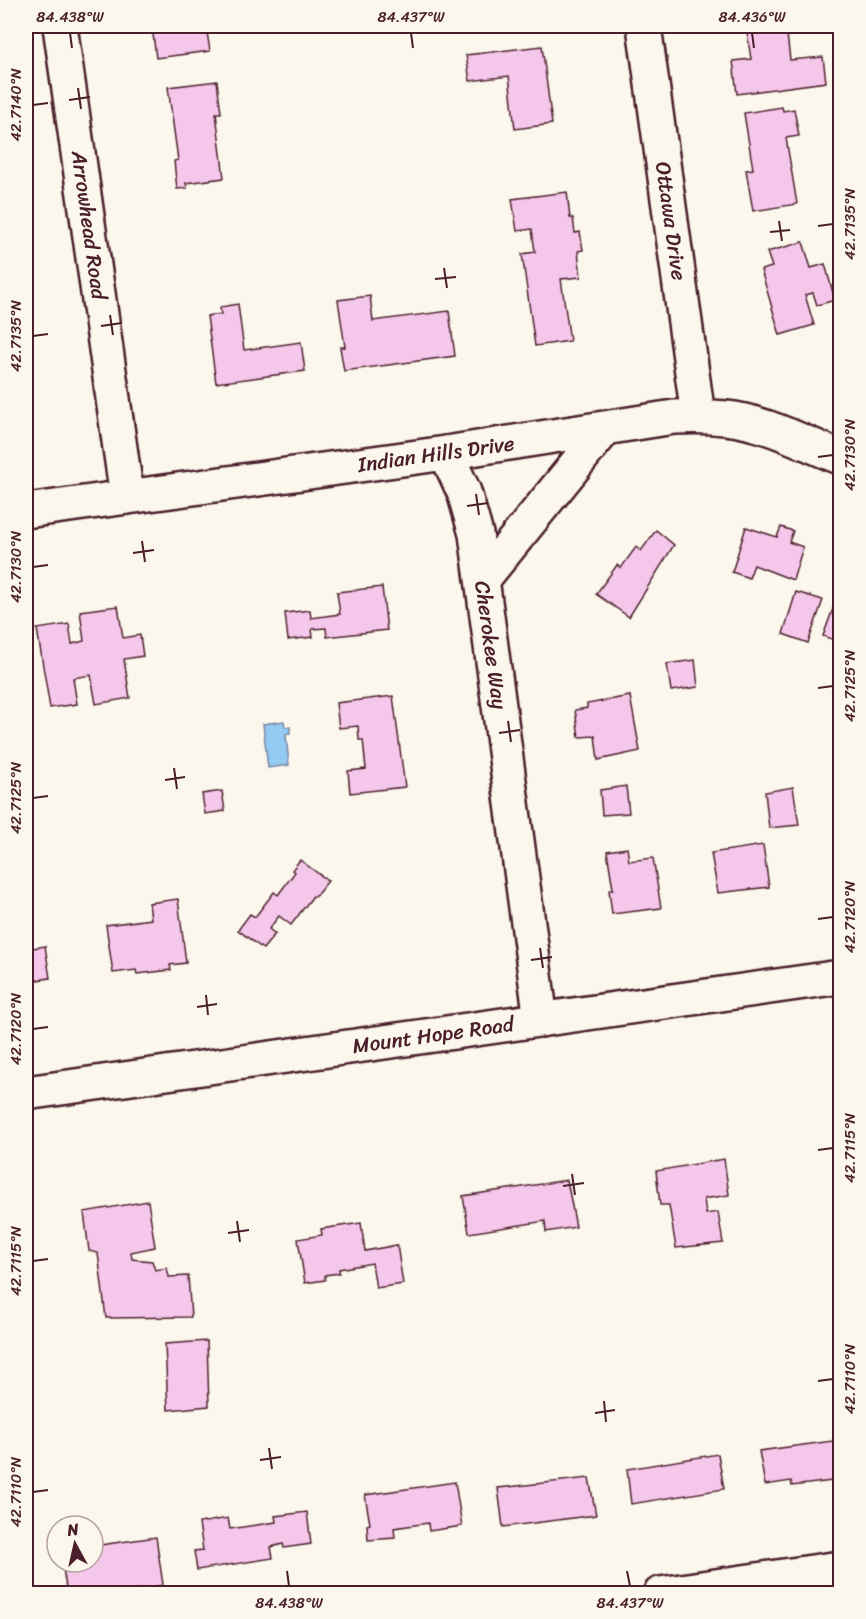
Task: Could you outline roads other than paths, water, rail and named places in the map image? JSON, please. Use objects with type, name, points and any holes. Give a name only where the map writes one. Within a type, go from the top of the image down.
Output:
[{"type":"street","name":"Arrowhead Road","points":[[60,26],[127,496]]},
{"type":"street","name":"Ottawa Drive","points":[[644,26],[698,416]]},
{"type":"street","name":"Indian Hills Drive","points":[[26,511],[447,453],[674,417],[727,418],[755,424],[840,457]]},
{"type":"street","points":[[483,579],[604,429]]},
{"type":"street","name":"Cherokee Way","points":[[447,453],[471,513],[476,534],[542,1020]]},
{"type":"street","name":"Mount Hope Road","points":[[26,1093],[840,978]]},
{"type":"street","points":[[660,1593],[840,1568]]},
{"type":"water","points":[[284,721],[285,727],[290,727],[290,733],[286,734],[289,765],[268,768],[263,724]]}]
